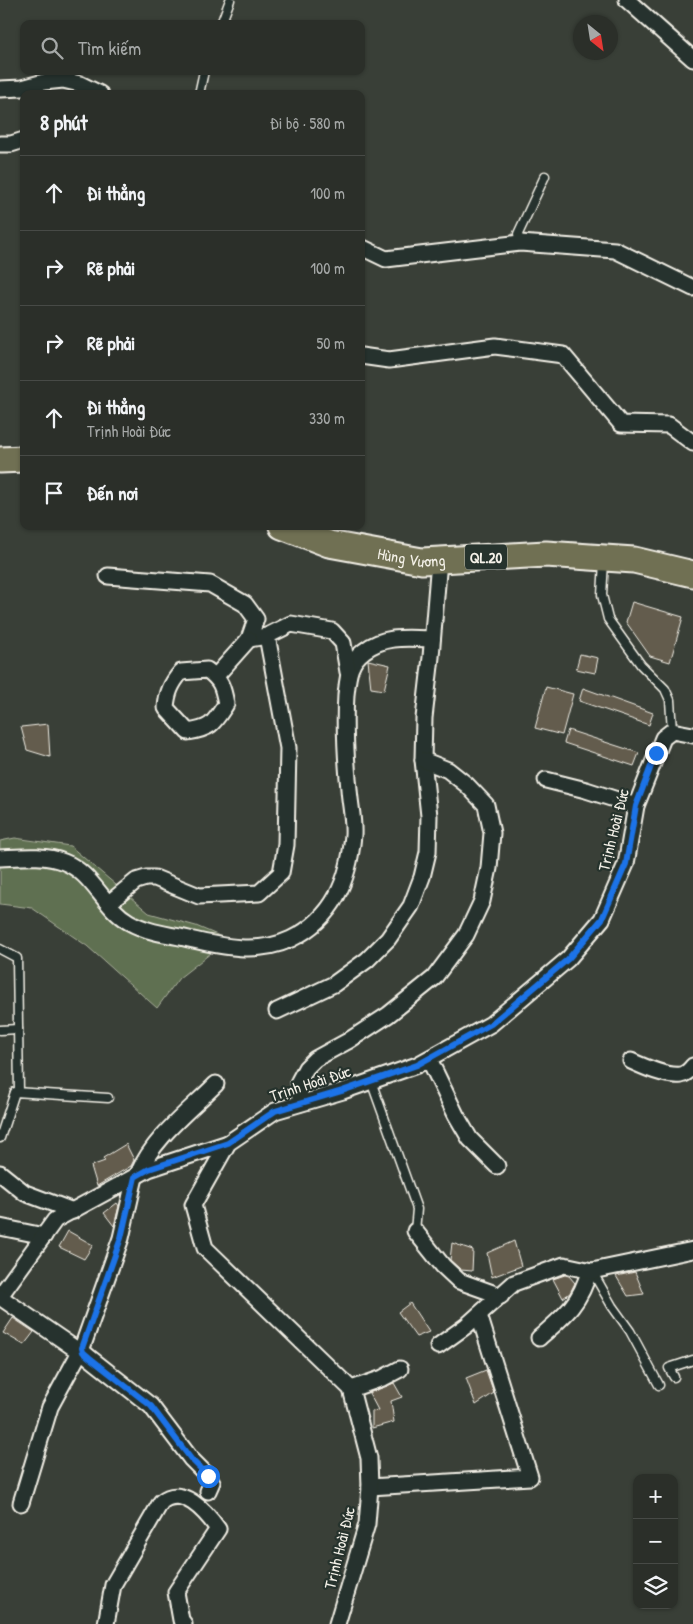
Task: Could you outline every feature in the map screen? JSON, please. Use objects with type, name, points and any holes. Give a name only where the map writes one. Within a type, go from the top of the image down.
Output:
[{"type":"highway","points":[[0,460],[20,459]]},
{"type":"highway","name":"Hùng Vương","points":[[292,530],[329,544],[422,561],[546,554],[634,560],[693,574]]},
{"type":"street","points":[[627,0],[693,59]]},
{"type":"street","points":[[0,89],[22,88],[44,82],[62,80],[80,84],[92,90]]},
{"type":"street","points":[[0,144],[11,144],[20,141]]},
{"type":"street","points":[[365,248],[386,259],[520,243],[615,250],[693,288]]},
{"type":"street","points":[[365,357],[389,360],[495,346],[563,355],[621,424],[669,425],[693,443]]},
{"type":"street","points":[[277,1011],[334,984],[367,960],[388,939],[410,906],[422,877],[428,852],[429,816],[423,760],[424,718],[440,560]]},
{"type":"street","points":[[108,576],[210,584],[245,604],[256,619],[249,639],[216,676]]},
{"type":"street","points":[[0,858],[33,856],[62,861],[80,869],[109,904],[129,922],[149,930],[228,948],[265,948],[291,939],[315,924],[333,904],[347,873],[353,833],[347,766],[346,704],[348,672],[343,643],[332,631],[291,624],[267,636],[249,639]]},
{"type":"street","points":[[109,904],[136,881],[146,878],[155,878],[199,896],[259,893],[281,873],[286,845],[288,748],[267,636]]},
{"type":"street","points":[[348,672],[362,652],[378,643],[397,637],[432,639]]},
{"type":"street","points":[[207,670],[216,676],[223,688],[226,704],[217,718],[206,729],[188,732],[166,708],[168,693],[174,680],[181,672],[207,670]]},
{"type":"street","points":[[672,731],[693,735]]},
{"type":"street","name":"Trịnh Hoài Đức","points":[[337,1624],[367,1524],[370,1488],[369,1458],[351,1389],[205,1248],[193,1205],[228,1143],[275,1111],[371,1081],[429,1059],[491,1024],[568,959],[602,919],[626,864],[636,806],[663,738],[672,731]]},
{"type":"street","points":[[300,1104],[299,1081],[306,1068],[316,1059],[388,1015],[434,978],[466,935],[482,901],[490,868],[492,833],[486,806],[448,770],[423,760]]},
{"type":"street","points":[[546,780],[636,806]]},
{"type":"street","points":[[429,1059],[456,1115],[470,1139],[497,1166]]},
{"type":"street","points":[[631,1061],[646,1068],[682,1075],[693,1066]]},
{"type":"street","points":[[21,1503],[50,1407],[81,1350],[121,1238],[137,1176],[145,1158],[158,1142],[216,1084]]},
{"type":"street","points":[[208,1491],[212,1482],[208,1476],[191,1459],[151,1406],[81,1350],[0,1296],[6,1279],[44,1236],[55,1220],[149,1169],[228,1143]]},
{"type":"street","points":[[0,1173],[25,1193],[73,1210]]},
{"type":"street","points":[[0,1227],[44,1236]]},
{"type":"street","points":[[415,1231],[443,1266],[459,1281],[500,1296]]},
{"type":"street","points":[[438,1346],[479,1315],[514,1283],[564,1265],[591,1271],[693,1250]]},
{"type":"street","points":[[539,1338],[573,1307],[591,1271]]},
{"type":"street","points":[[370,1488],[530,1477],[479,1315]]},
{"type":"street","points":[[351,1389],[383,1378],[400,1369]]},
{"type":"street","points":[[106,1624],[113,1585],[161,1502],[168,1496],[178,1496],[194,1502],[218,1529],[176,1592],[181,1620],[184,1624]]},
{"type":"lane","points":[[222,20],[230,0]]},
{"type":"lane","points":[[200,90],[203,75]]},
{"type":"lane","points":[[520,243],[518,234],[545,176]]},
{"type":"lane","points":[[604,558],[602,595],[608,619],[641,665],[666,689],[670,700],[672,731]]},
{"type":"lane","points":[[0,949],[16,958],[19,1092]]},
{"type":"lane","points":[[0,1030],[18,1029]]},
{"type":"lane","points":[[371,1081],[417,1210],[415,1231]]},
{"type":"lane","points":[[0,1138],[15,1092],[108,1098]]},
{"type":"lane","points":[[591,1271],[630,1331],[659,1385]]},
{"type":"lane","points":[[674,1377],[668,1368],[693,1360]]},
{"type":"green space","points":[[15,838],[70,846],[149,913],[196,926],[222,937],[211,953],[179,978],[157,1008],[87,946],[32,908],[0,904],[0,841]]},
{"type":"building","points":[[632,602],[683,617],[670,662],[650,656],[626,622]]},
{"type":"building","points":[[580,654],[598,658],[595,673],[576,669]]},
{"type":"building","points":[[368,660],[390,665],[384,690],[371,688]]},
{"type":"building","points":[[546,687],[573,694],[562,735],[535,728]]},
{"type":"building","points":[[583,688],[653,713],[649,725],[579,701]]},
{"type":"building","points":[[48,724],[50,757],[27,750],[21,727]]},
{"type":"building","points":[[568,730],[639,753],[634,766],[564,743]]},
{"type":"building","points":[[126,1144],[134,1160],[131,1166],[97,1186],[91,1166],[105,1161],[103,1158]]},
{"type":"building","points":[[117,1203],[119,1206],[114,1226],[104,1213]]},
{"type":"building","points":[[68,1231],[93,1245],[84,1259],[59,1247]]},
{"type":"building","points":[[514,1241],[521,1266],[492,1277],[487,1253]]},
{"type":"building","points":[[452,1243],[473,1250],[472,1271],[461,1270],[450,1260]]},
{"type":"building","points":[[635,1272],[644,1294],[628,1296],[616,1276]]},
{"type":"building","points":[[565,1275],[569,1276],[575,1283],[570,1293],[563,1298],[553,1279]]},
{"type":"building","points":[[410,1303],[429,1332],[416,1337],[398,1312]]},
{"type":"building","points":[[13,1318],[34,1332],[24,1345],[3,1333]]},
{"type":"building","points":[[486,1370],[494,1393],[476,1405],[466,1378]]},
{"type":"building","points":[[394,1383],[402,1397],[391,1401],[394,1422],[372,1428],[372,1411],[378,1410],[369,1393]]},
{"type":"route","points":[[208,1476],[191,1459],[151,1406],[90,1358],[83,1352],[82,1348],[121,1238],[135,1177],[149,1169],[228,1143],[275,1111],[342,1091],[417,1065],[491,1024],[568,959],[602,919],[626,864],[636,806],[656,753]]}]
